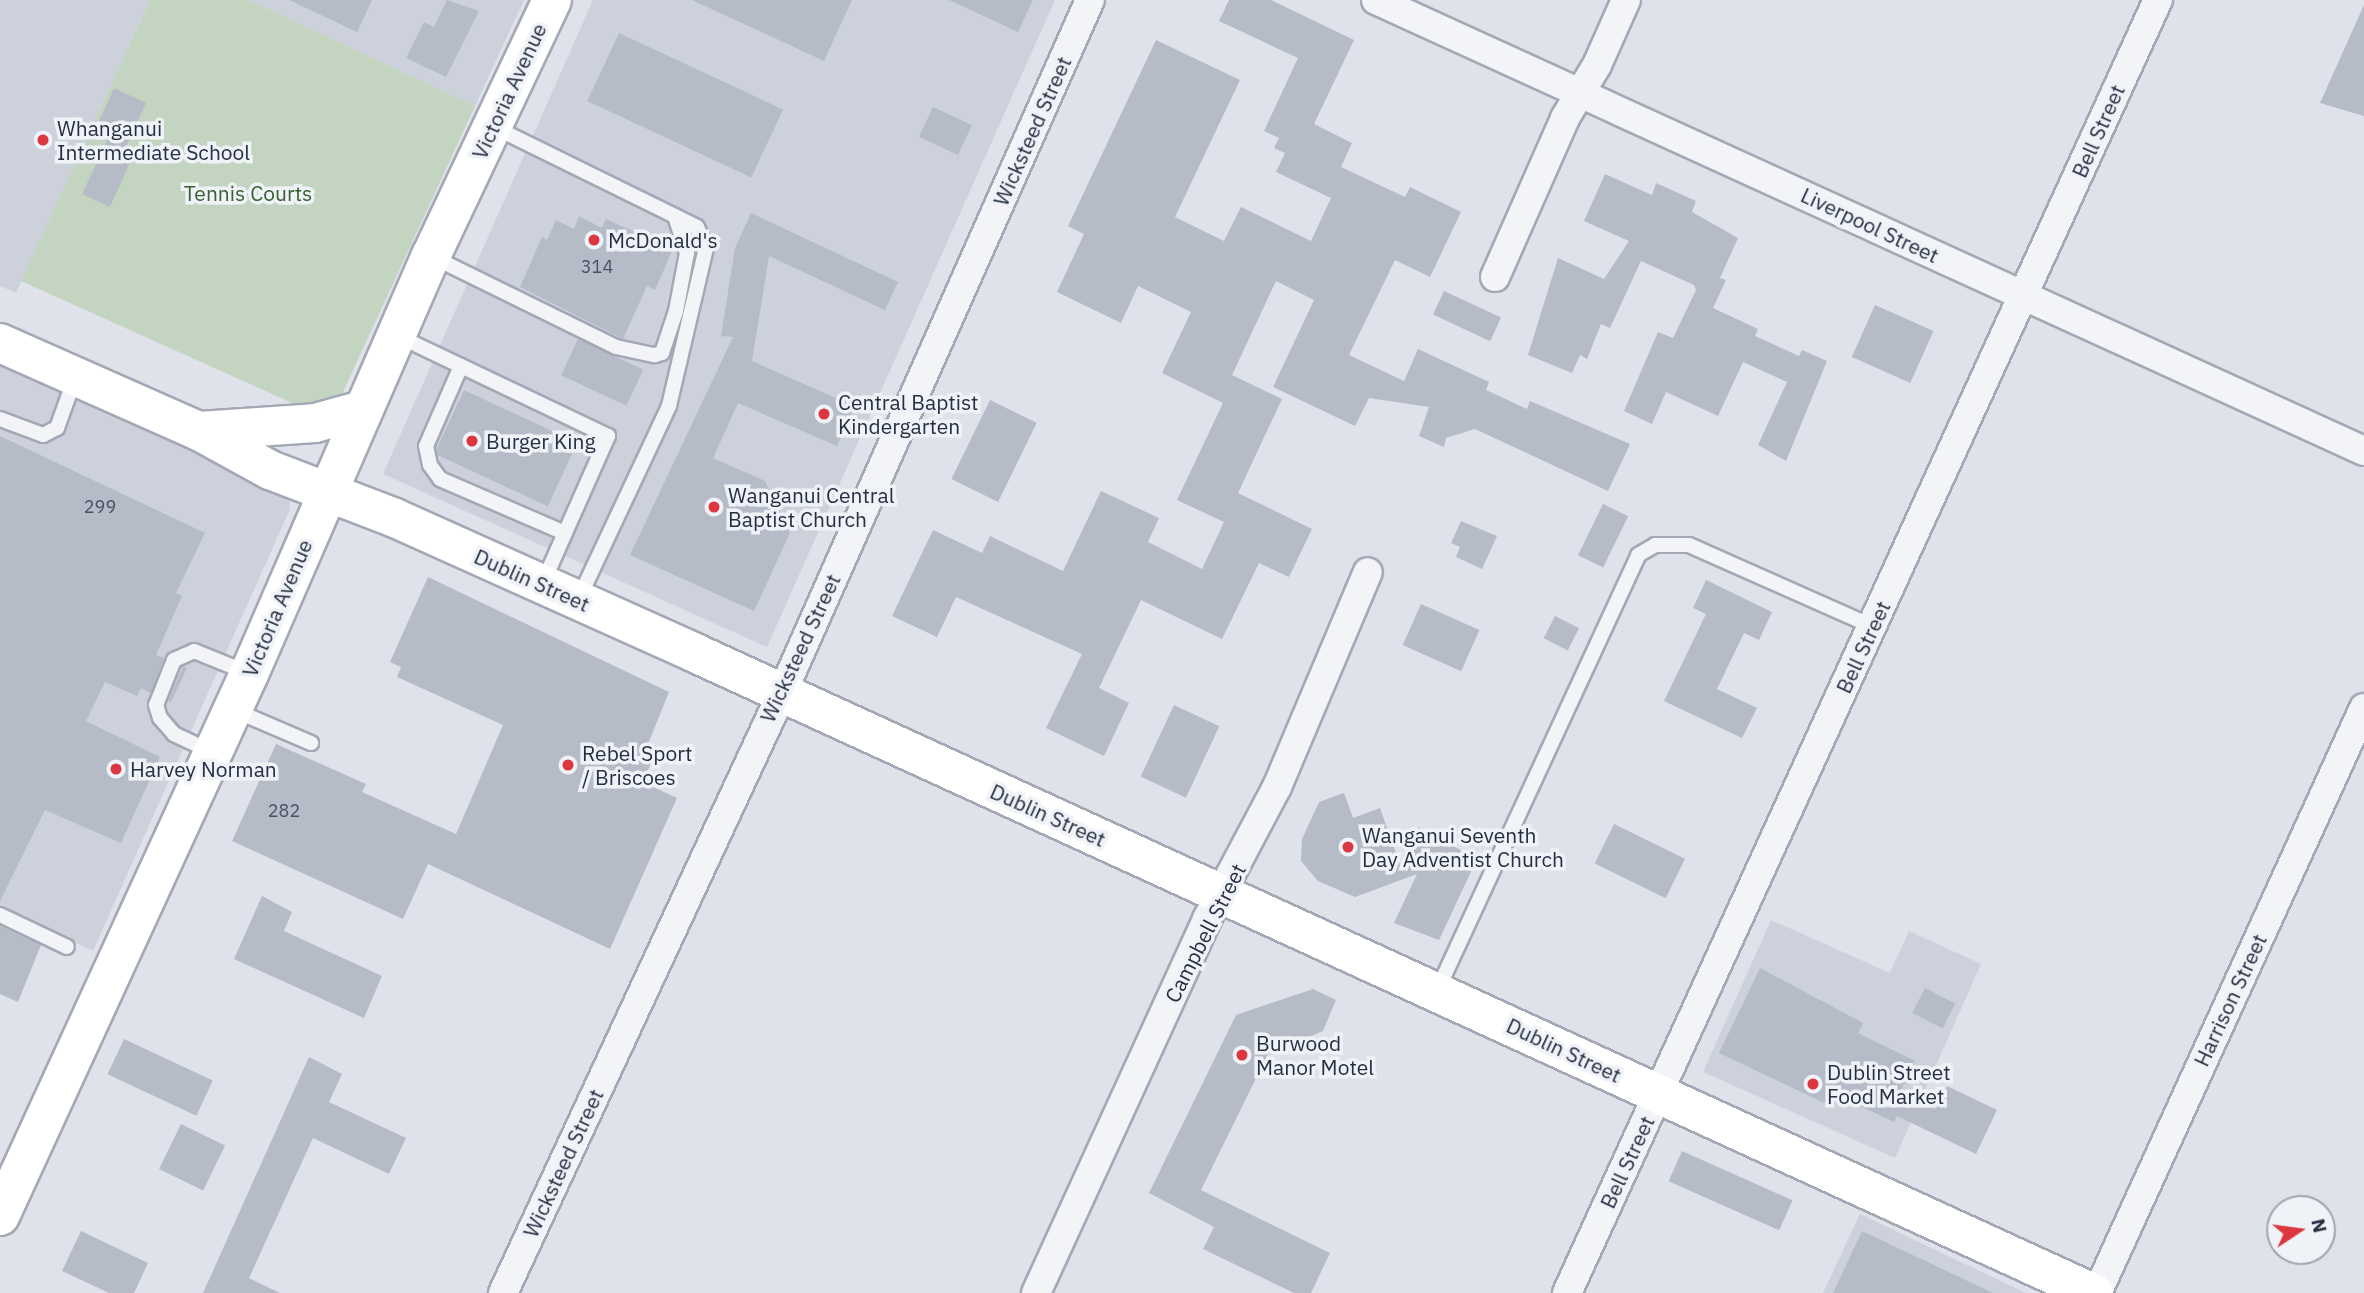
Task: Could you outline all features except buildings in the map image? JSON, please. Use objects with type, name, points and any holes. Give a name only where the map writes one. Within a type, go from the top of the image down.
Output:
[{"type":"main road","name":"Victoria Avenue","points":[[0,1216],[249,674],[431,256],[552,0]]},
{"type":"main road","name":"Dublin Street","points":[[0,343],[199,431],[270,470],[578,601],[2095,1293]]},
{"type":"main road","points":[[199,431],[315,423],[363,410]]},
{"type":"street","name":"Wicksteed Street","points":[[503,1293],[782,694],[1090,0]]},
{"type":"street","name":"Liverpool Street","points":[[1376,0],[2364,451]]},
{"type":"street","points":[[1495,277],[1580,92],[1626,0]]},
{"type":"street","name":"Bell Street","points":[[1567,1293],[2158,0]]},
{"type":"street","name":"Campbell Street","points":[[1036,1293],[1207,919],[1223,895],[1277,787],[1368,572]]},
{"type":"street","name":"Harrison Street","points":[[2095,1293],[2364,708]]},
{"type":"lane","points":[[492,127],[697,227],[706,248],[669,406],[578,601]]},
{"type":"lane","points":[[431,256],[495,283],[541,313],[616,347],[655,355],[662,353],[676,311],[687,253],[675,216]]},
{"type":"lane","points":[[396,335],[608,436],[542,585]]},
{"type":"lane","points":[[461,366],[426,446],[430,465],[440,479],[565,533]]},
{"type":"lane","points":[[0,419],[43,435],[57,428],[76,377]]},
{"type":"lane","points":[[1436,993],[1638,555],[1655,545],[1689,545],[1872,626]]},
{"type":"lane","points":[[213,753],[174,734],[160,718],[156,705],[174,660],[185,653],[202,653],[249,674]]},
{"type":"lane","points":[[233,709],[310,743]]},
{"type":"lane","points":[[0,915],[67,947]]},
{"type":"shaded area","name":"Whanganui Intermediate School","points":[[0,0],[150,0],[16,293],[0,286]]},
{"type":"shaded area","points":[[249,0],[524,0],[475,106]]},
{"type":"shaded area","points":[[593,0],[1055,0],[767,647],[383,474]]},
{"type":"shaded area","points":[[0,360],[289,490],[290,509],[93,951],[0,906]]},
{"type":"shaded area","points":[[1771,920],[1890,973],[1909,931],[1981,964],[1895,1158],[1703,1072]]},
{"type":"shaded area","points":[[1860,1214],[2026,1293],[1823,1293]]},
{"type":"green space","name":"Tennis Courts","points":[[150,0],[249,0],[475,106],[330,420],[21,281]]},
{"type":"place","name":"Whanganui Intermediate School","points":[[43,140]]},
{"type":"place","name":"McDonald's","points":[[594,240]]},
{"type":"place","name":"Central Baptist Kindergarten","points":[[824,414]]},
{"type":"place","name":"Burger King","points":[[472,441]]},
{"type":"place","name":"Wanganui Central Baptist Church","points":[[714,507]]},
{"type":"place","name":"Rebel Sport / Briscoes","points":[[568,765]]},
{"type":"place","name":"Harvey Norman","points":[[116,769]]},
{"type":"place","name":"Wanganui Seventh Day Adventist Church","points":[[1348,847]]},
{"type":"place","name":"Burwood Manor Motel","points":[[1242,1055]]},
{"type":"place","name":"Dublin Street Food Market","points":[[1813,1084]]}]
